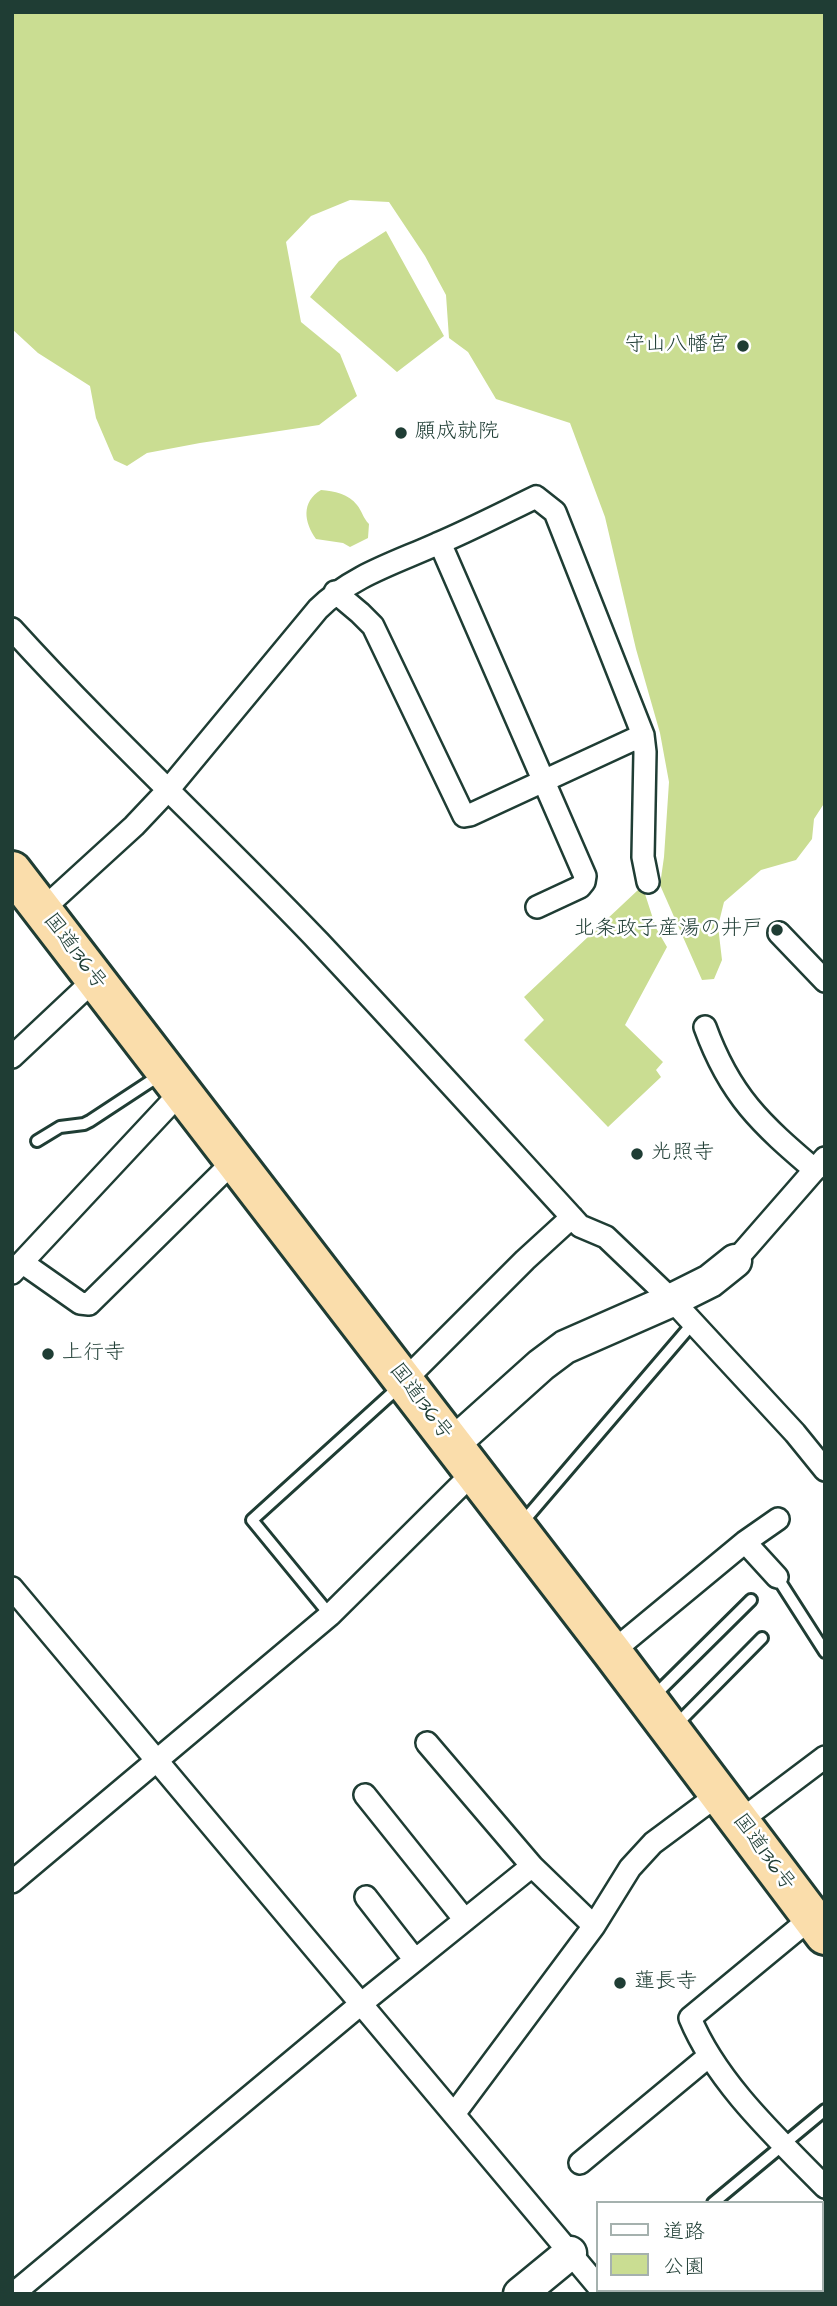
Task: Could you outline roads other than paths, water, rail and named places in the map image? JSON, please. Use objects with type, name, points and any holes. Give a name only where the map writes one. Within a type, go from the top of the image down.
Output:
[{"type":"highway","name":"国道136号","points":[[12,871],[612,1652],[818,1927]]},
{"type":"street","points":[[42,910],[134,826],[168,790],[318,608],[335,592],[359,578],[536,498],[555,512],[643,734],[643,857],[648,882]]},
{"type":"street","points":[[440,543],[584,876],[580,887],[537,907]]},
{"type":"street","points":[[335,592],[373,626],[461,813],[470,815],[643,734]]},
{"type":"street","points":[[12,629],[439,1069],[580,1226],[606,1237],[683,1312],[795,1433],[825,1470]]},
{"type":"street","points":[[779,933],[825,981]]},
{"type":"street","points":[[12,1057],[95,979]]},
{"type":"street","points":[[12,1882],[330,1615],[541,1365],[565,1347],[683,1312],[710,1281],[735,1261],[820,1167],[766,1128],[748,1108],[730,1081],[705,1027]]},
{"type":"street","points":[[173,1081],[18,1268],[80,1303],[89,1304],[234,1161]]},
{"type":"street","points":[[404,1381],[572,1217]]},
{"type":"street","points":[[612,1652],[745,1542],[778,1519]]},
{"type":"street","points":[[745,1542],[777,1577]]},
{"type":"street","points":[[12,1588],[596,2284]]},
{"type":"street","points":[[427,1743],[532,1866],[594,1926]]},
{"type":"street","points":[[454,2114],[594,1926],[630,1868],[653,1843],[825,1757]]},
{"type":"street","points":[[365,1796],[465,1920]]},
{"type":"street","points":[[13,2294],[362,2003],[532,1866]]},
{"type":"street","points":[[366,1897],[415,1960]]},
{"type":"street","points":[[818,1927],[690,2018],[709,2056],[733,2088],[825,2187]]},
{"type":"street","points":[[580,2162],[709,2056]]},
{"type":"street","points":[[520,2294],[570,2253]]},
{"type":"lane","points":[[37,1140],[60,1127],[84,1124],[173,1081]]},
{"type":"lane","points":[[517,1529],[683,1312]]},
{"type":"lane","points":[[330,1615],[251,1520],[404,1381]]},
{"type":"lane","points":[[777,1577],[825,1652]]},
{"type":"lane","points":[[659,1716],[751,1600]]},
{"type":"lane","points":[[659,1716],[762,1638]]},
{"type":"lane","points":[[715,2201],[825,2110]]},
{"type":"place","name":"守山八幡宮","points":[[743,346]]},
{"type":"place","name":"願成就院","points":[[401,433]]},
{"type":"place","name":"北条政子産湯の井戸","points":[[777,930]]},
{"type":"place","name":"光照寺","points":[[637,1154]]},
{"type":"place","name":"上行寺","points":[[48,1354]]},
{"type":"place","name":"蓮長寺","points":[[620,1983]]}]
